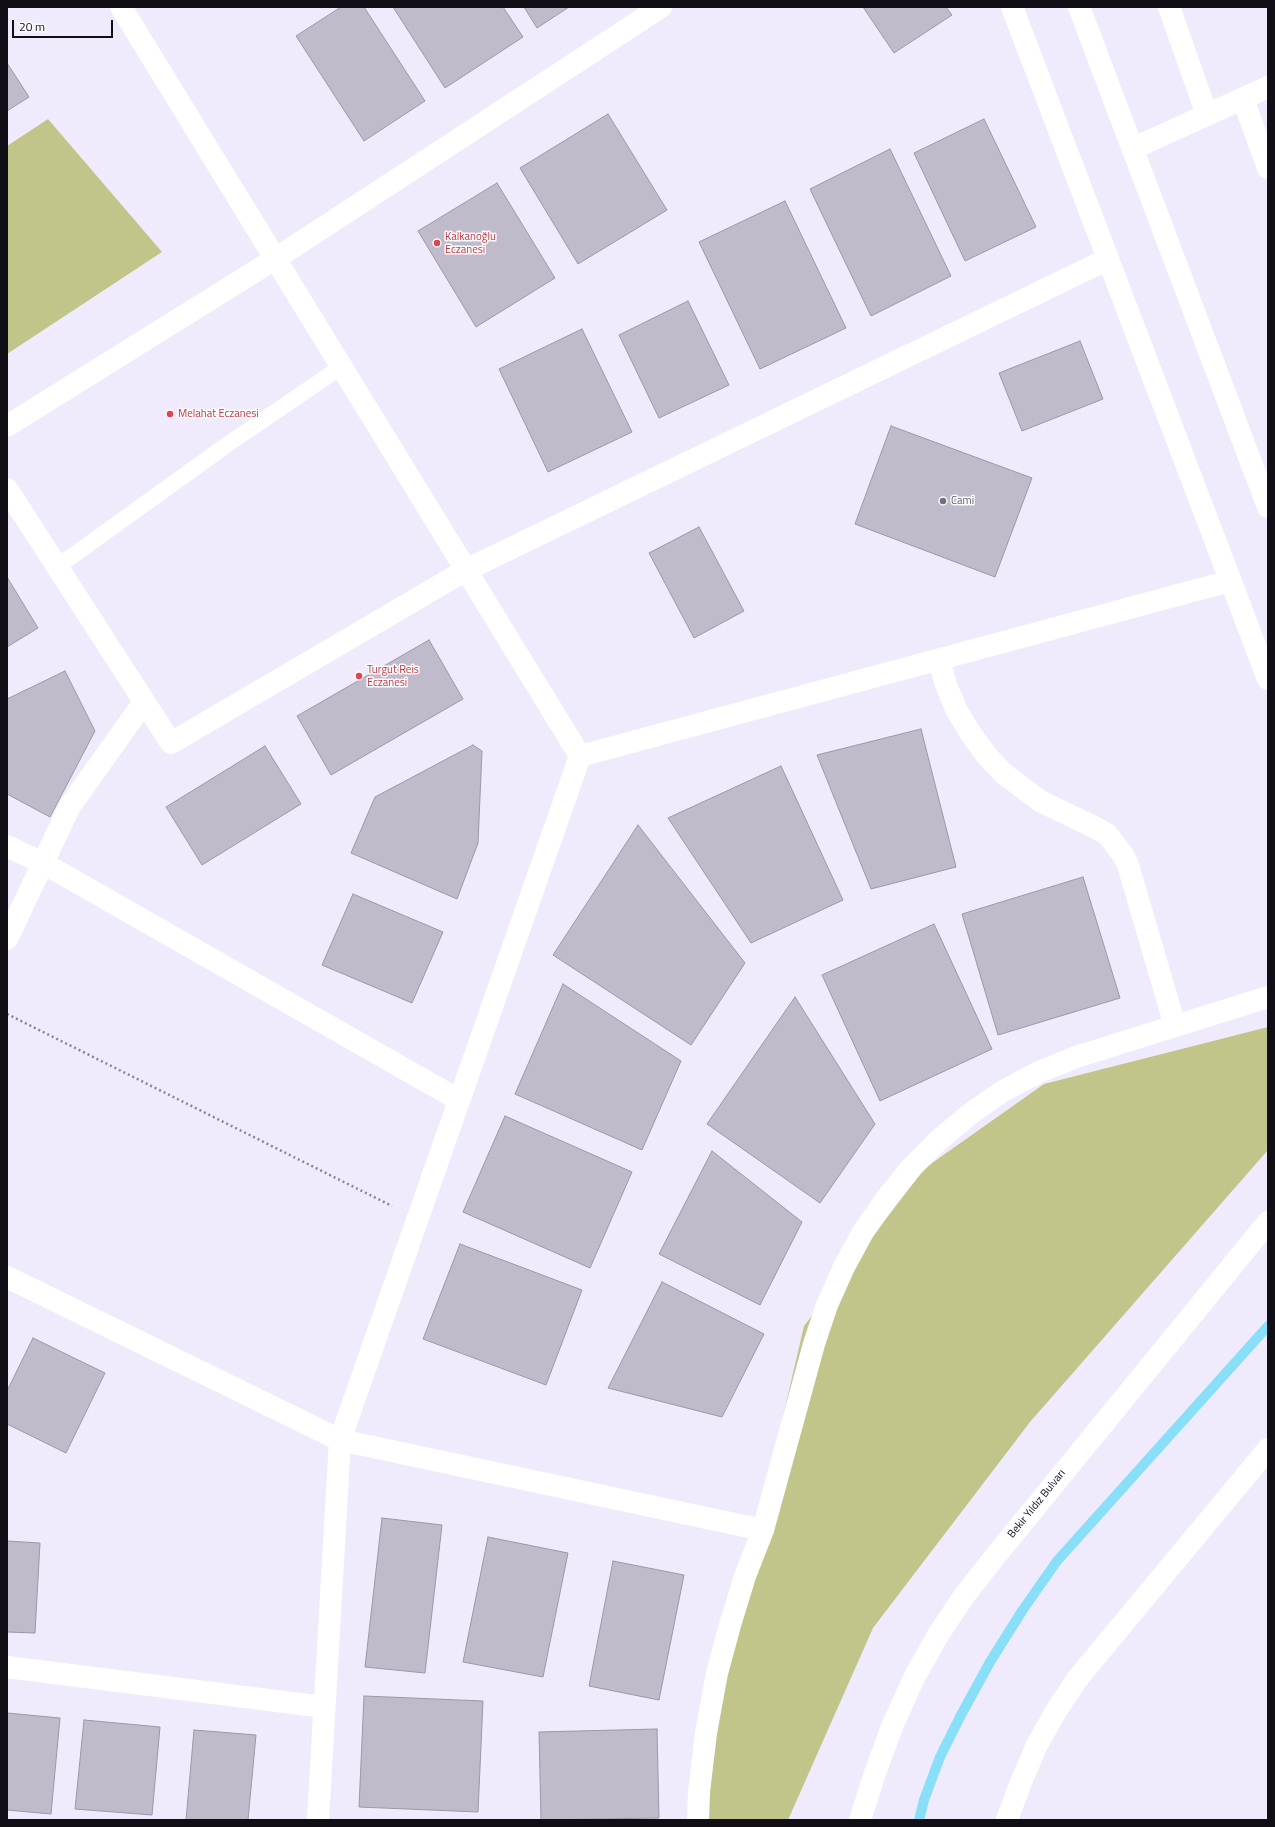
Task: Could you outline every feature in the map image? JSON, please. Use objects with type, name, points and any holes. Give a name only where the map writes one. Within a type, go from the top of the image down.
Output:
[{"type":"street","points":[[121,7],[580,756]]},
{"type":"street","points":[[7,426],[275,259],[661,7]]},
{"type":"street","points":[[1012,7],[1268,679]]},
{"type":"street","points":[[1079,7],[1268,507]]},
{"type":"street","points":[[1169,7],[1206,115]]},
{"type":"street","points":[[1132,149],[1268,87]]},
{"type":"street","points":[[1243,99],[1268,168]]},
{"type":"street","points":[[7,489],[171,743],[466,570],[1108,259]]},
{"type":"street","points":[[580,756],[1230,581]]},
{"type":"street","points":[[939,660],[946,685],[957,711],[971,734],[998,767],[1020,788],[1040,801],[1107,834],[1123,855],[1128,865],[1175,1026]]},
{"type":"street","points":[[7,939],[70,806],[144,702]]},
{"type":"street","points":[[318,1820],[340,1440],[580,756]]},
{"type":"street","points":[[7,846],[43,863],[459,1100]]},
{"type":"street","points":[[698,1820],[699,1792],[706,1733],[717,1673],[745,1576],[763,1530],[814,1344],[827,1305],[844,1267],[863,1232],[901,1180],[939,1140],[970,1114],[1003,1091],[1039,1072],[1076,1056],[1268,997]]},
{"type":"street","name":"Bekir Yıldız Bulvarı","points":[[860,1820],[874,1773],[893,1724],[915,1676],[938,1636],[964,1596],[1268,1222]]},
{"type":"street","points":[[7,1276],[340,1440],[763,1530]]},
{"type":"street","points":[[1007,1820],[1037,1745],[1056,1711],[1078,1678],[1268,1449]]},
{"type":"street","points":[[7,1667],[324,1707]]},
{"type":"lane","points":[[57,567],[228,444],[341,367]]},
{"type":"path","points":[[7,1014],[417,1218]]},
{"type":"green space","points":[[48,119],[162,252],[7,354],[7,146]]},
{"type":"green space","points":[[1268,1027],[1268,1150],[1030,1422],[873,1628],[788,1820],[698,1820],[697,1785],[804,1326],[925,1168],[1044,1084]]},
{"type":"building","points":[[341,7],[364,7],[425,101],[364,141],[296,36]]},
{"type":"building","points":[[393,7],[503,7],[523,37],[445,88]]},
{"type":"building","points":[[524,7],[569,7],[537,28]]},
{"type":"building","points":[[863,7],[946,7],[952,15],[894,53]]},
{"type":"building","points":[[7,63],[29,97],[7,111]]},
{"type":"building","points":[[608,114],[667,210],[578,264],[520,168]]},
{"type":"building","points":[[984,119],[1036,227],[965,261],[914,153]]},
{"type":"building","points":[[890,149],[951,276],[871,316],[810,189]]},
{"type":"building","points":[[497,183],[555,278],[476,327],[418,231]]},
{"type":"building","points":[[785,201],[846,328],[760,369],[699,242]]},
{"type":"building","points":[[688,301],[729,385],[659,418],[619,335]]},
{"type":"building","points":[[582,329],[632,432],[548,472],[499,369]]},
{"type":"building","points":[[1080,341],[1103,399],[1022,431],[999,373]]},
{"type":"building","name":"Cami","points":[[891,426],[1032,478],[995,577],[855,524]]},
{"type":"building","points":[[699,527],[744,611],[694,638],[649,553]]},
{"type":"building","points":[[7,577],[38,628],[7,647]]},
{"type":"building","points":[[429,640],[463,699],[331,775],[297,716]]},
{"type":"building","points":[[65,671],[95,731],[50,817],[7,794],[7,699]]},
{"type":"building","points":[[921,729],[956,867],[871,889],[817,755]]},
{"type":"building","points":[[473,745],[482,751],[478,843],[457,899],[351,853],[375,797]]},
{"type":"building","points":[[265,746],[301,804],[202,865],[166,807]]},
{"type":"building","points":[[781,766],[843,900],[751,943],[668,818]]},
{"type":"building","points":[[638,825],[745,963],[691,1045],[553,955]]},
{"type":"building","points":[[1083,877],[1120,998],[998,1035],[962,914]]},
{"type":"building","points":[[353,894],[443,932],[412,1003],[322,965]]},
{"type":"building","points":[[934,924],[992,1049],[880,1101],[822,975]]},
{"type":"building","points":[[563,984],[681,1061],[642,1150],[515,1094]]},
{"type":"building","points":[[795,997],[875,1124],[820,1203],[707,1124]]},
{"type":"building","points":[[505,1116],[632,1172],[590,1268],[463,1212]]},
{"type":"building","points":[[712,1151],[802,1222],[760,1305],[659,1254]]},
{"type":"building","points":[[460,1244],[582,1290],[546,1385],[423,1339]]},
{"type":"building","points":[[662,1282],[764,1334],[722,1417],[608,1388]]},
{"type":"building","points":[[33,1338],[105,1373],[66,1453],[7,1424],[7,1391]]},
{"type":"building","points":[[382,1518],[442,1525],[425,1673],[365,1667]]},
{"type":"building","points":[[488,1537],[568,1553],[543,1677],[463,1662]]},
{"type":"building","points":[[7,1541],[40,1543],[35,1633],[7,1632]]},
{"type":"building","points":[[613,1561],[684,1575],[659,1700],[589,1686]]},
{"type":"building","points":[[364,1696],[483,1701],[478,1812],[359,1807]]},
{"type":"building","points":[[7,1713],[60,1718],[51,1814],[7,1810]]},
{"type":"building","points":[[84,1720],[160,1727],[152,1815],[75,1809]]},
{"type":"building","points":[[657,1729],[659,1818],[541,1820],[539,1732]]},
{"type":"building","points":[[194,1730],[256,1735],[248,1820],[186,1820]]},
{"type":"waterway","points":[[919,1820],[924,1800],[940,1757],[961,1715],[990,1662],[1022,1611],[1057,1561],[1268,1326]]},
{"type":"place","name":"Kalkanoğlu Eczanesi","points":[[437,243]]},
{"type":"place","name":"Melahat Eczanesi","points":[[170,414]]},
{"type":"place","name":"Cami","points":[[943,501]]},
{"type":"place","name":"Turgut Reis Eczanesi","points":[[359,676]]}]
